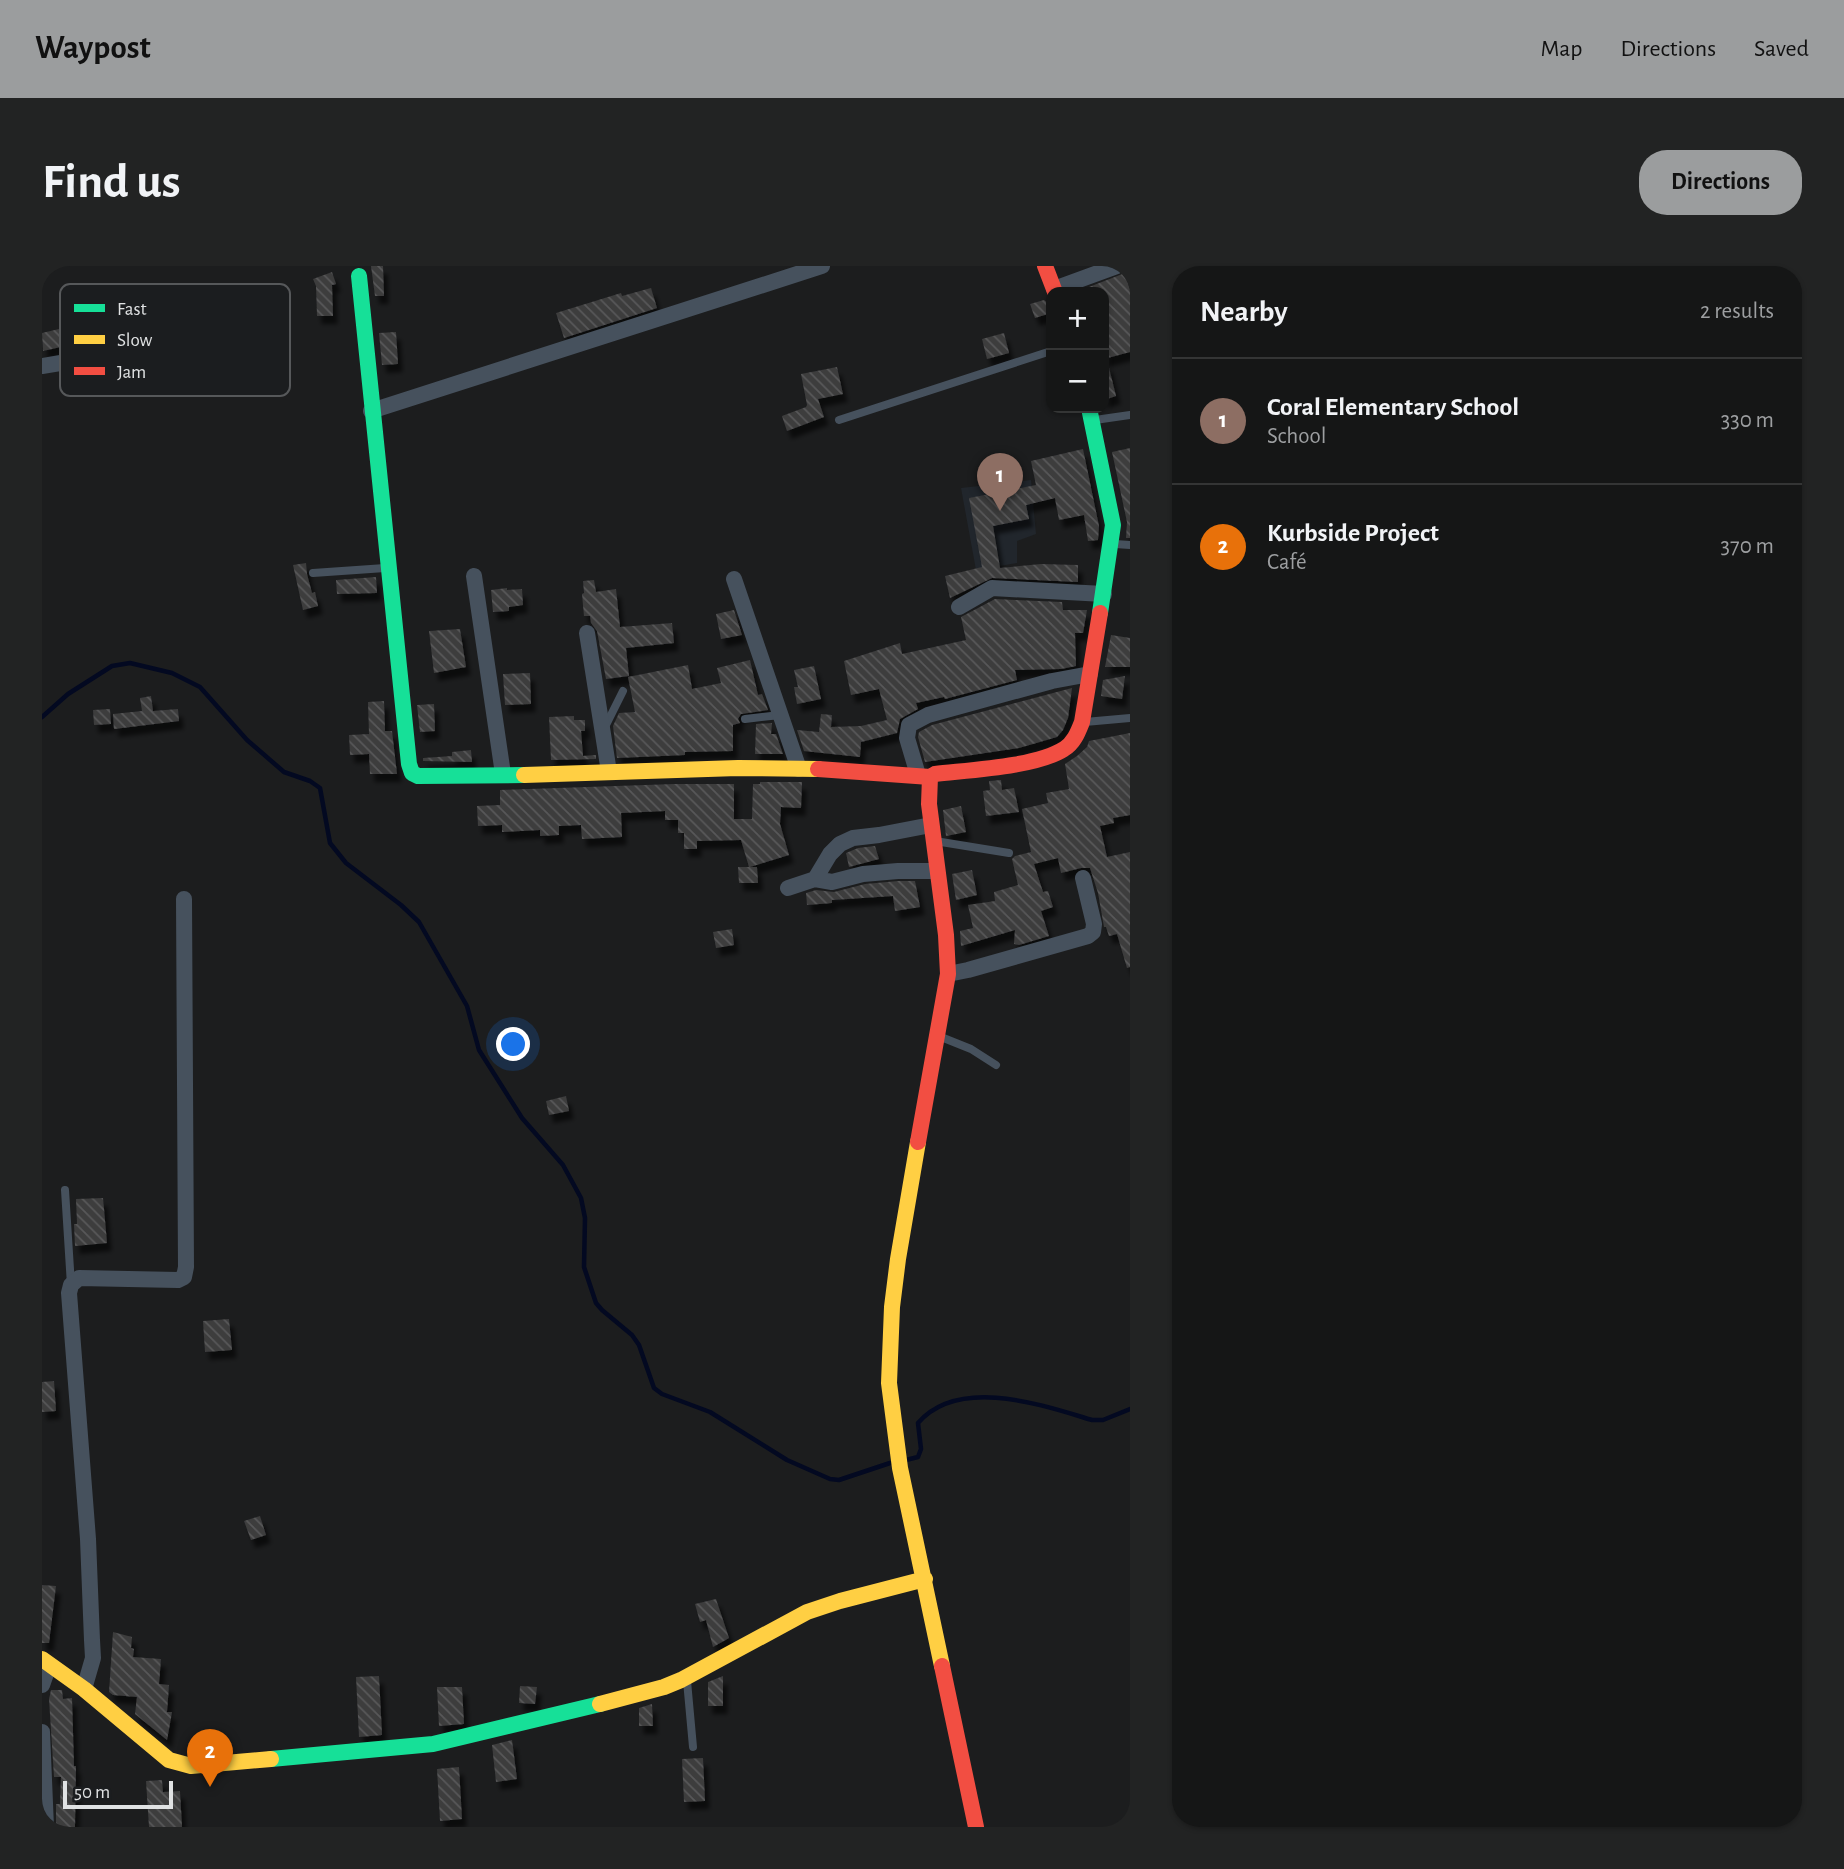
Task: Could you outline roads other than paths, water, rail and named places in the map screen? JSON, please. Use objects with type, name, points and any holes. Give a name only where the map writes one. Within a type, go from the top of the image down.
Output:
[{"type":"street","points":[[372,411],[822,266]]},
{"type":"street","points":[[1045,266],[1053,287]]},
{"type":"street","points":[[1064,287],[1117,266]]},
{"type":"street","points":[[359,276],[388,568],[412,773],[425,776],[799,769],[873,770],[924,776],[996,765],[1061,751],[1076,736],[1082,722],[1112,544],[1122,524],[1090,414]]},
{"type":"street","points":[[42,366],[60,363]]},
{"type":"street","points":[[474,576],[503,774]]},
{"type":"street","points":[[734,579],[799,769]]},
{"type":"street","points":[[959,607],[992,588],[1104,594]]},
{"type":"street","points":[[587,633],[609,772]]},
{"type":"street","points":[[976,1827],[895,1447],[891,1409],[889,1356],[895,1280],[948,974],[947,944],[927,786],[907,738],[909,725],[928,715],[1052,681],[1090,674]]},
{"type":"street","points":[[815,879],[830,854],[840,844],[853,838],[931,832]]},
{"type":"street","points":[[788,888],[815,879],[832,882],[863,874],[937,872]]},
{"type":"street","points":[[948,974],[1088,936],[1093,932],[1094,924],[1083,878]]},
{"type":"street","points":[[84,1689],[93,1658],[88,1539],[69,1293],[71,1285],[79,1278],[178,1280],[184,1277],[184,899]]},
{"type":"street","points":[[42,1685],[46,1662],[84,1689],[169,1760],[191,1766],[451,1741],[647,1693],[687,1678],[792,1619],[824,1606],[925,1579]]},
{"type":"street","points":[[42,1732],[46,1827]]},
{"type":"lane","points":[[839,420],[1046,353]]},
{"type":"lane","points":[[1090,414],[1130,415]]},
{"type":"lane","points":[[1112,544],[1130,545]]},
{"type":"lane","points":[[313,573],[388,568]]},
{"type":"lane","points":[[603,730],[623,691]]},
{"type":"lane","points":[[745,719],[780,715]]},
{"type":"lane","points":[[1082,722],[1130,718]]},
{"type":"lane","points":[[931,832],[1009,853]]},
{"type":"lane","points":[[938,1036],[971,1049],[996,1065]]},
{"type":"lane","points":[[65,1190],[71,1285]]},
{"type":"lane","points":[[687,1678],[693,1747]]},
{"type":"waterway","points":[[42,717],[68,694],[112,666],[130,663],[172,673],[200,687],[247,740],[284,772],[310,781],[320,788],[330,843],[346,863],[419,922],[467,1006],[479,1050],[522,1118],[563,1165],[581,1198],[585,1218],[584,1267],[596,1303],[632,1335],[639,1345],[654,1388],[662,1394],[710,1412],[787,1460],[830,1479],[839,1480],[890,1463]]},
{"type":"waterway","points":[[906,1460],[918,1457],[921,1449],[918,1423],[935,1409],[955,1401],[978,1397],[1002,1398],[1092,1420],[1103,1420],[1130,1409]]},
{"type":"place","name":"Coral Elementary School","points":[[1000,511]]},
{"type":"place","name":"Kurbside Project","points":[[210,1787]]}]
